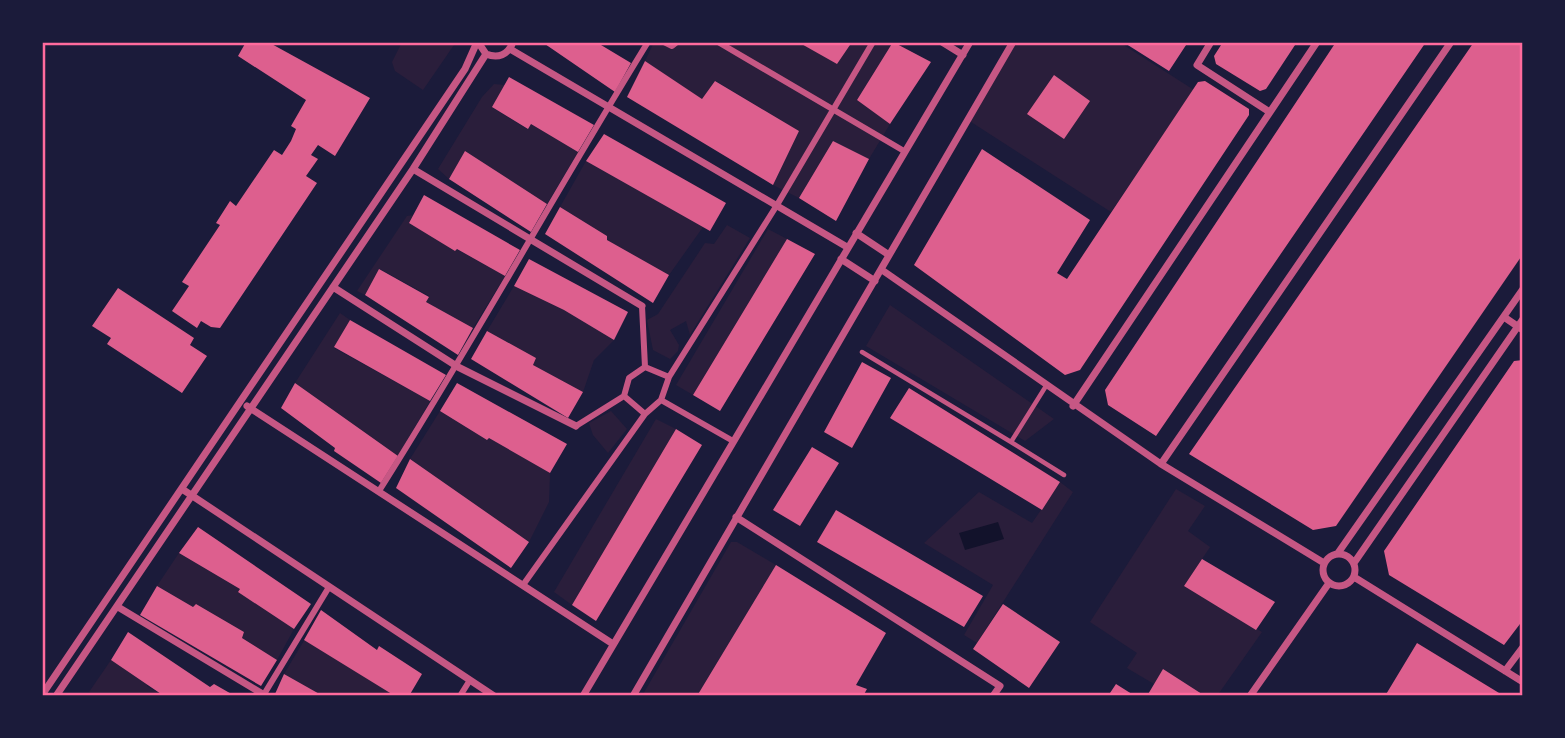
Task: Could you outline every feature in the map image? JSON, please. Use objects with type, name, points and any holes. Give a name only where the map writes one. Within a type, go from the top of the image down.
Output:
[{"type":"street","points":[[477,42],[485,54],[496,57],[512,45],[608,106],[847,247]]},
{"type":"street","points":[[42,695],[465,69],[477,42]]},
{"type":"street","points":[[379,491],[458,367],[529,240],[648,42]]},
{"type":"street","points":[[664,42],[672,46],[677,42]]},
{"type":"street","points":[[718,42],[904,151]]},
{"type":"street","points":[[523,585],[645,414],[661,400],[669,377],[777,205],[873,42]]},
{"type":"street","points":[[942,42],[963,55]]},
{"type":"street","points":[[583,696],[970,42]]},
{"type":"street","points":[[632,696],[1013,42]]},
{"type":"street","points":[[1211,42],[1197,65],[1268,111]]},
{"type":"street","points":[[1073,406],[1268,111],[1317,42]]},
{"type":"street","points":[[1161,464],[1451,42]]},
{"type":"street","points":[[56,696],[413,169],[485,54]]},
{"type":"street","points":[[413,169],[642,306],[645,367]]},
{"type":"street","points":[[856,233],[889,255]]},
{"type":"street","points":[[841,259],[875,281]]},
{"type":"street","points":[[882,270],[1073,406],[1161,464],[1324,563]]},
{"type":"street","points":[[332,286],[458,367],[576,426],[624,396],[629,378],[645,367]]},
{"type":"street","points":[[1324,563],[1338,554],[1523,289]]},
{"type":"street","points":[[1354,577],[1354,563],[1521,325],[1504,317]]},
{"type":"street","points":[[645,367],[669,377]]},
{"type":"street","points":[[624,396],[645,414]]},
{"type":"street","points":[[661,400],[733,441]]},
{"type":"street","points":[[240,401],[614,644]]},
{"type":"street","points":[[182,489],[494,696]]},
{"type":"street","points":[[736,517],[1000,686],[993,696]]},
{"type":"street","points":[[1338,554],[1348,556],[1354,563]]},
{"type":"street","points":[[1324,563],[1323,573],[1329,583],[1343,586],[1354,577]]},
{"type":"street","points":[[1354,577],[1523,682]]},
{"type":"street","points":[[1250,696],[1329,583]]},
{"type":"street","points":[[118,607],[264,696],[329,587]]},
{"type":"street","points":[[1505,671],[1523,647]]},
{"type":"street","points":[[460,696],[470,680]]},
{"type":"lane","points":[[862,352],[1064,475]]},
{"type":"lane","points":[[1011,442],[1046,386]]},
{"type":"shaded area","points":[[402,42],[450,42],[454,45],[423,90],[395,71],[392,62]]},
{"type":"shaded area","points":[[654,42],[893,42],[857,100],[890,124],[869,159],[833,141],[799,198],[773,185],[799,131],[716,81],[702,99],[645,61]]},
{"type":"shaded area","points":[[1013,42],[1119,42],[1194,90],[1111,212],[968,120]]},
{"type":"shaded area","points":[[494,84],[505,85],[493,108],[527,129],[531,124],[578,152],[547,204],[465,152],[449,179],[438,169],[482,97]]},
{"type":"shaded area","points":[[586,161],[703,227],[669,275],[607,240],[607,236],[560,207]]},
{"type":"shaded area","points":[[413,215],[409,223],[505,276],[473,328],[426,302],[429,296],[380,269],[365,295],[357,291],[407,216]]},
{"type":"shaded area","points":[[727,225],[750,238],[690,335],[686,321],[670,330],[679,345],[678,351],[670,359],[653,350],[647,320],[658,314],[705,243],[714,244]]},
{"type":"shaded area","points":[[768,229],[787,239],[693,395],[676,385]]},
{"type":"shaded area","points":[[514,286],[564,310],[614,340],[594,360],[583,392],[533,365],[535,358],[487,331]]},
{"type":"shaded area","points":[[890,305],[1054,419],[1025,441],[866,346]]},
{"type":"shaded area","points":[[340,313],[350,320],[334,348],[430,401],[398,456],[295,383]]},
{"type":"shaded area","points":[[440,411],[487,440],[489,438],[550,473],[549,502],[529,542],[410,459]]},
{"type":"shaded area","points":[[611,411],[627,429],[608,453],[593,435],[589,423]]},
{"type":"shaded area","points":[[656,419],[676,429],[572,605],[554,592]]},
{"type":"shaded area","points":[[1060,482],[1073,492],[977,643],[964,635],[993,585],[924,543],[979,492],[1032,523]]},
{"type":"shaded area","points":[[1176,489],[1205,506],[1188,531],[1210,547],[1184,586],[1262,632],[1217,696],[1205,696],[1163,670],[1154,684],[1127,668],[1137,653],[1090,622]]},
{"type":"shaded area","points":[[998,522],[1004,539],[965,550],[959,533]]},
{"type":"shaded area","points":[[731,542],[737,542],[776,565],[697,696],[642,696]]},
{"type":"shaded area","points":[[179,553],[240,589],[238,592],[294,629],[277,660],[242,638],[244,632],[196,604],[193,607],[157,586]]},
{"type":"shaded area","points":[[305,639],[395,696],[323,696],[284,674]]},
{"type":"shaded area","points":[[111,660],[164,696],[95,696],[89,692]]},
{"type":"building","points":[[246,42],[268,42],[370,98],[335,156],[318,145],[311,155],[318,159],[306,176],[317,183],[220,328],[211,327],[201,321],[197,328],[172,311],[189,286],[182,282],[220,225],[216,223],[230,201],[236,206],[274,150],[282,155],[296,129],[291,126],[306,100],[238,56]]},
{"type":"building","points":[[542,42],[596,42],[631,63],[615,92]]},
{"type":"building","points":[[798,42],[852,42],[837,64]]},
{"type":"building","points":[[893,42],[931,62],[890,124],[857,100]]},
{"type":"building","points":[[1123,42],[1188,42],[1169,71]]},
{"type":"building","points":[[1223,42],[1297,42],[1266,89],[1260,91],[1216,64],[1214,56]]},
{"type":"building","points":[[1336,42],[1426,42],[1156,436],[1108,405],[1105,390]]},
{"type":"building","points":[[1474,42],[1523,42],[1523,254],[1336,526],[1313,530],[1189,454]]},
{"type":"building","points":[[645,61],[702,99],[715,81],[799,131],[773,185],[627,97]]},
{"type":"building","points":[[1054,75],[1090,101],[1064,139],[1027,114]]},
{"type":"building","points":[[509,77],[594,125],[578,152],[531,124],[528,129],[492,107]]},
{"type":"building","points":[[1205,81],[1249,109],[1249,115],[1080,370],[1065,375],[914,265],[982,149],[1090,220],[1057,273],[1067,279],[1198,82]]},
{"type":"building","points":[[604,134],[726,203],[710,231],[586,161]]},
{"type":"building","points":[[833,141],[869,159],[836,221],[799,198]]},
{"type":"building","points":[[465,151],[547,204],[531,232],[449,179]]},
{"type":"building","points":[[424,195],[520,250],[505,276],[457,249],[455,251],[409,223]]},
{"type":"building","points":[[560,207],[607,236],[607,240],[669,275],[653,303],[545,234]]},
{"type":"building","points":[[787,239],[815,254],[720,411],[693,395]]},
{"type":"building","points":[[529,259],[628,312],[614,340],[564,310],[514,286]]},
{"type":"building","points":[[379,269],[429,297],[426,302],[473,328],[458,355],[365,295]]},
{"type":"building","points":[[118,288],[194,338],[190,345],[207,356],[182,393],[107,344],[111,338],[92,326]]},
{"type":"building","points":[[350,320],[446,375],[430,401],[334,347]]},
{"type":"building","points":[[487,331],[536,358],[533,365],[583,392],[568,418],[471,359]]},
{"type":"building","points":[[1523,360],[1523,620],[1504,645],[1389,575],[1384,551],[1514,361]]},
{"type":"building","points":[[862,362],[891,378],[852,448],[824,432]]},
{"type":"building","points":[[295,383],[398,456],[381,483],[334,451],[335,448],[281,408]]},
{"type":"building","points":[[457,383],[567,444],[550,473],[489,438],[487,440],[440,411]]},
{"type":"building","points":[[909,388],[1060,482],[1042,510],[890,418]]},
{"type":"building","points":[[676,429],[702,445],[596,621],[572,605]]},
{"type":"building","points":[[812,447],[839,463],[800,526],[773,510]]},
{"type":"building","points":[[410,459],[529,542],[511,568],[396,488]]},
{"type":"building","points":[[836,510],[983,596],[964,627],[817,542]]},
{"type":"building","points":[[198,527],[311,604],[294,629],[238,592],[240,589],[179,553]]},
{"type":"building","points":[[1202,559],[1275,602],[1256,630],[1184,586]]},
{"type":"building","points":[[776,565],[886,633],[856,685],[867,689],[863,696],[697,696]]},
{"type":"building","points":[[157,586],[193,607],[196,604],[244,632],[242,638],[277,660],[261,686],[140,615]]},
{"type":"building","points":[[1003,604],[1060,642],[1029,688],[973,649]]},
{"type":"building","points":[[321,610],[377,650],[379,646],[422,674],[409,696],[395,696],[304,640]]},
{"type":"building","points":[[128,632],[210,687],[214,684],[235,696],[164,696],[111,660]]},
{"type":"building","points":[[1417,643],[1504,696],[1385,696]]},
{"type":"building","points":[[1163,669],[1205,696],[1147,696]]},
{"type":"building","points":[[284,674],[323,696],[275,694]]},
{"type":"building","points":[[1116,684],[1135,696],[1108,696]]}]
